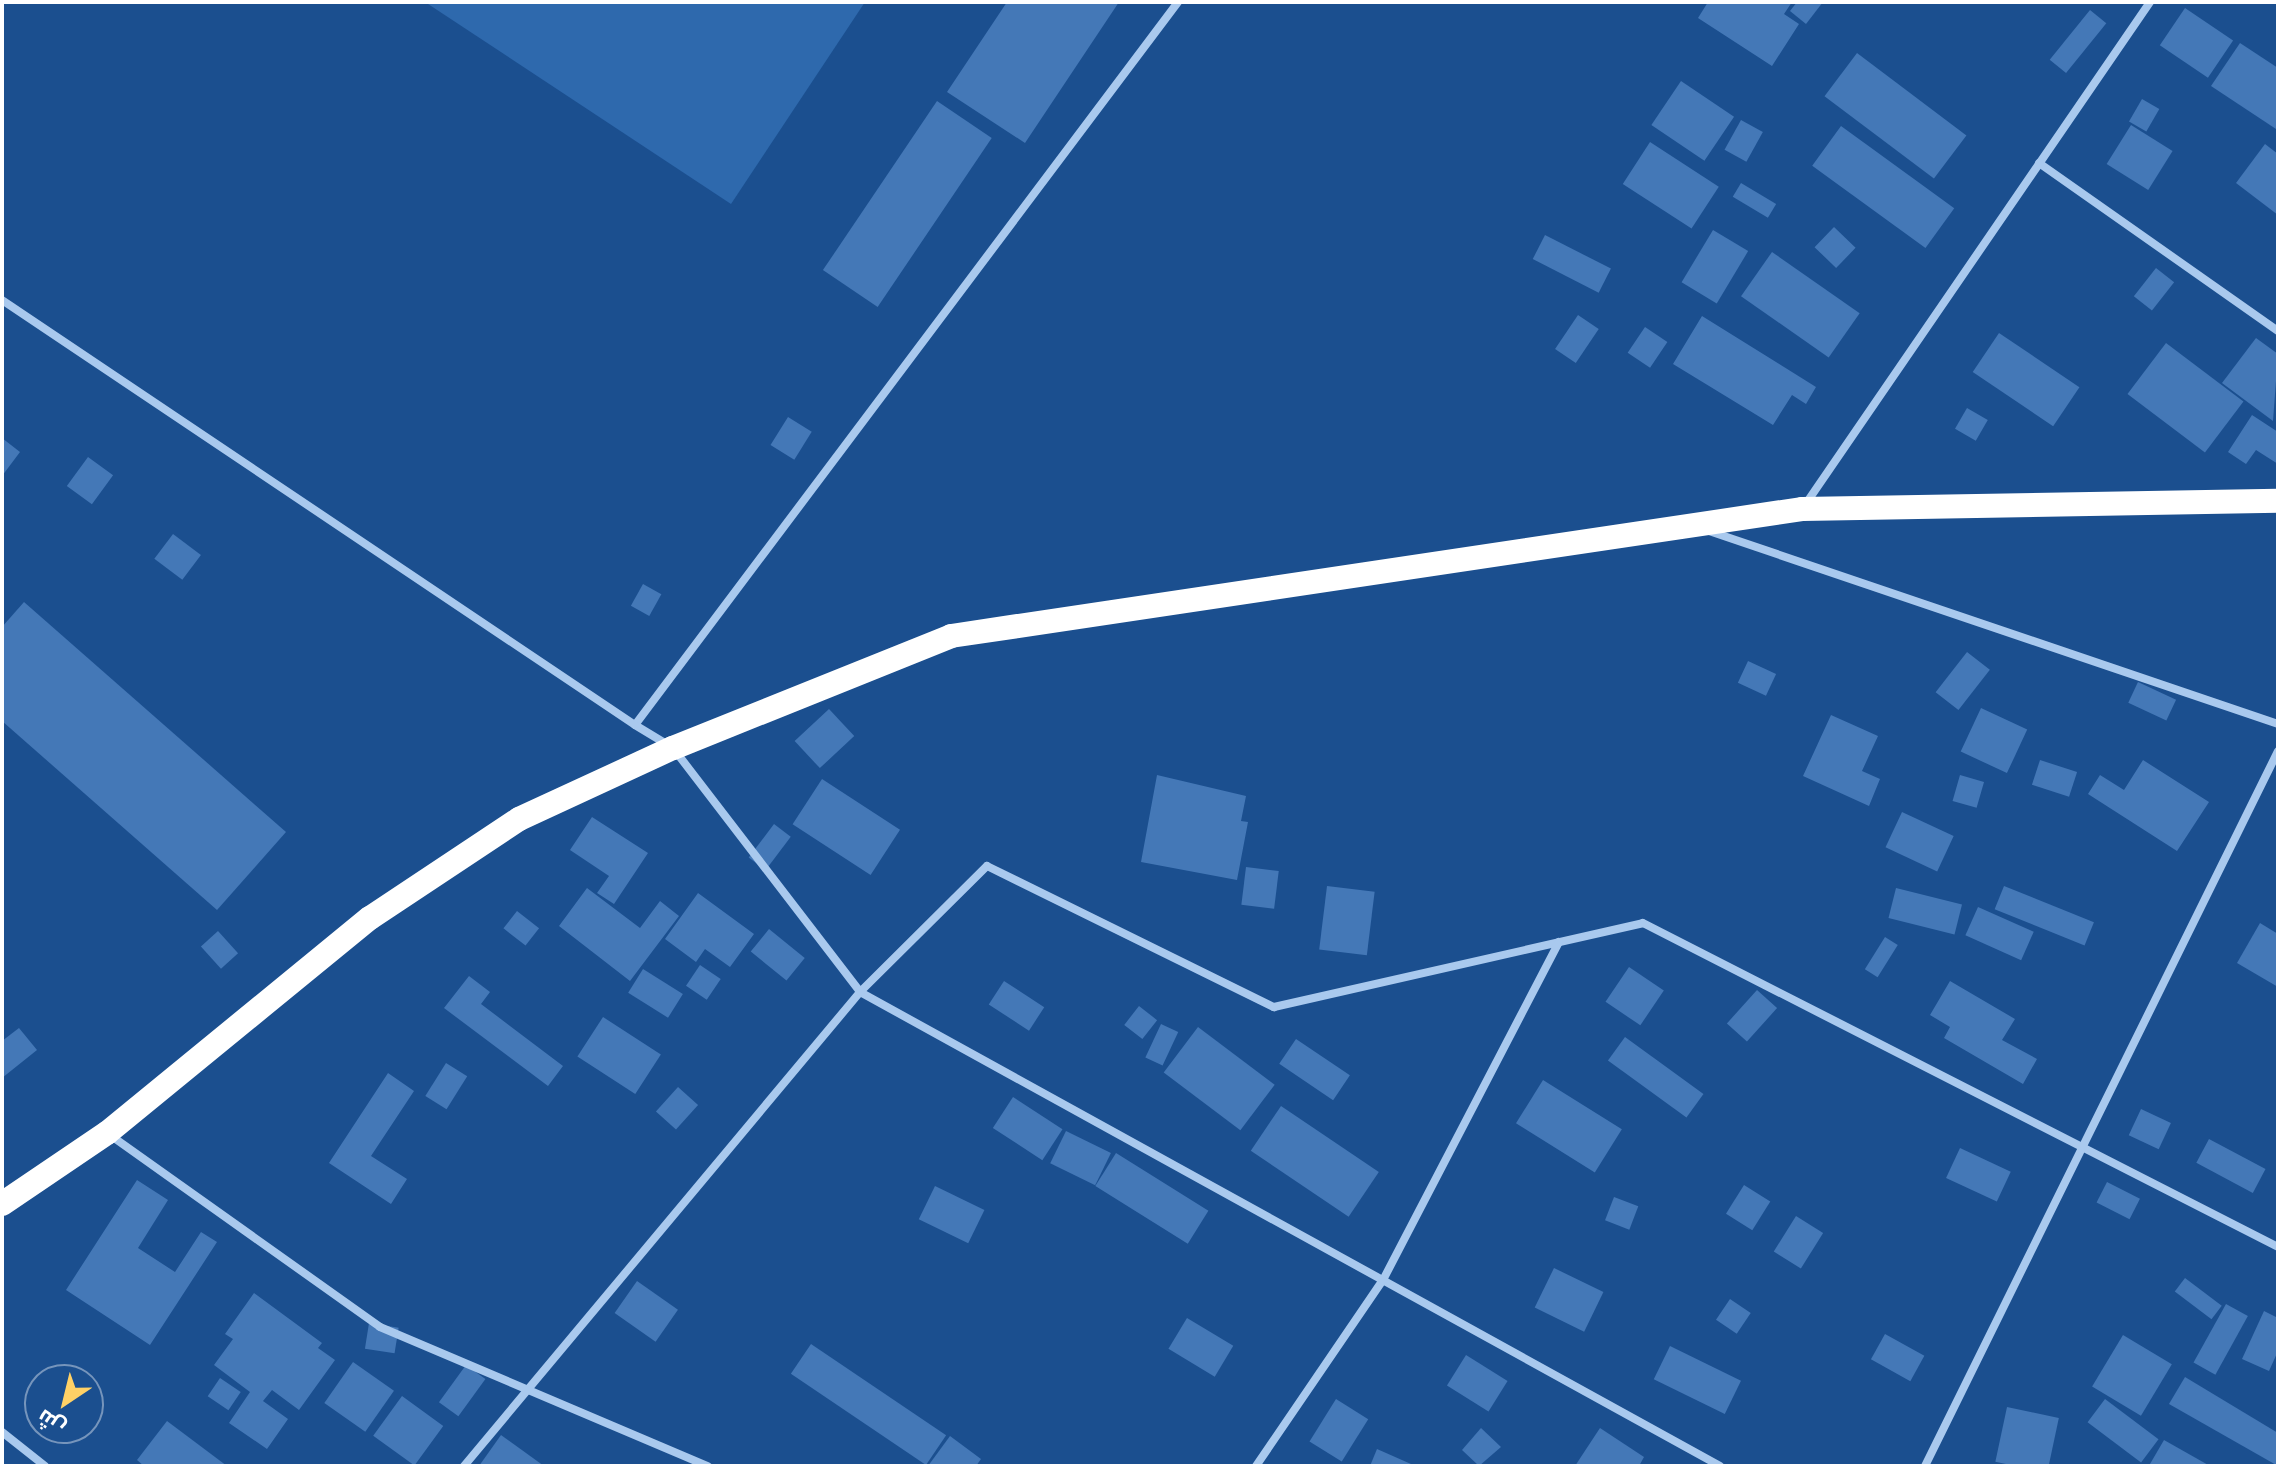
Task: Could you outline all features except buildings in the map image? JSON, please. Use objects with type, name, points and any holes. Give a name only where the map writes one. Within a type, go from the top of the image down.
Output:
[{"type":"highway","points":[[2,1204],[107,1133],[370,918],[519,819],[673,748],[951,636],[1802,509],[2278,501]]},
{"type":"street","points":[[635,725],[1178,2]]},
{"type":"street","points":[[1802,509],[2150,2]]},
{"type":"street","points":[[2039,163],[2278,331]]},
{"type":"street","points":[[2,300],[673,748],[860,992],[1720,1466]]},
{"type":"street","points":[[1693,526],[2278,724]]},
{"type":"street","points":[[1925,1466],[2086,1149],[2278,751]]},
{"type":"street","points":[[464,1466],[860,992],[987,866],[1274,1007],[1643,923],[2278,1247]]},
{"type":"street","points":[[1256,1466],[1383,1280],[1559,942]]},
{"type":"street","points":[[107,1133],[380,1327],[708,1466]]},
{"type":"street","points":[[2,1432],[45,1466]]},
{"type":"shaded area","points":[[425,2],[865,2],[731,204]]}]
